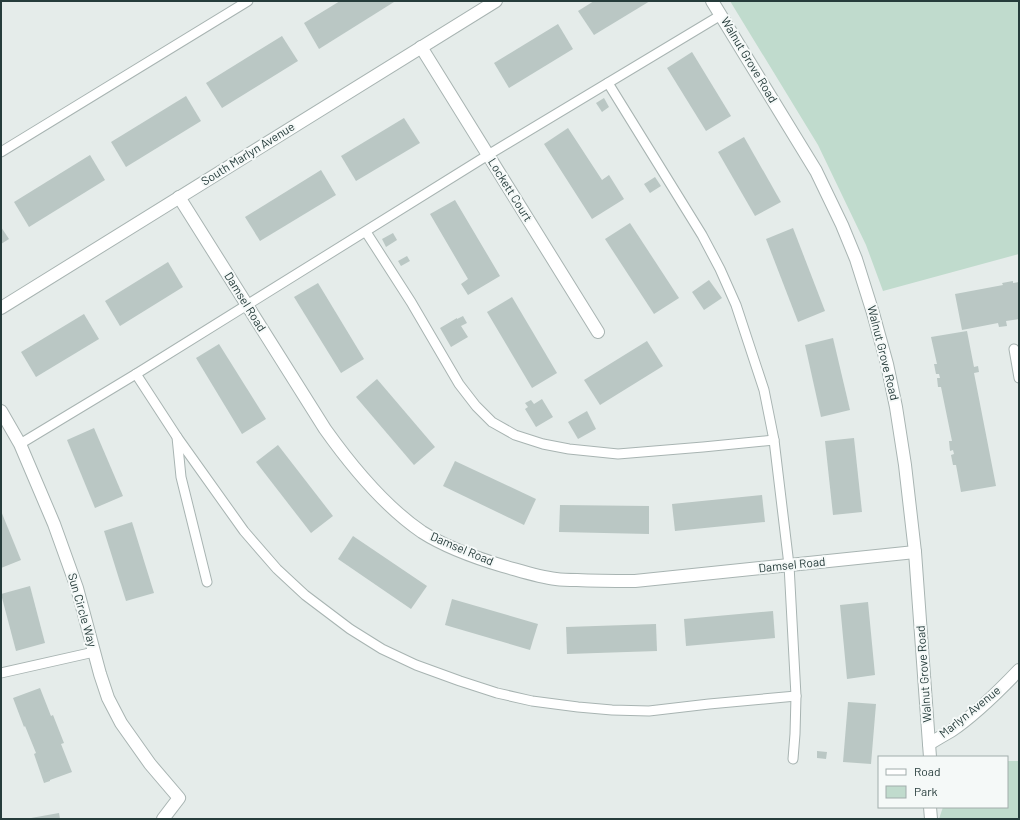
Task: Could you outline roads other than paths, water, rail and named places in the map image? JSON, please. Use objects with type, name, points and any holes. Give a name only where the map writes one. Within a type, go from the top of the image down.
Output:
[{"type":"street","name":"South Marlyn Avenue","points":[[1,308],[496,1]]},
{"type":"street","name":"Walnut Grove Road","points":[[712,1],[816,171],[842,225],[856,260],[873,313],[887,364],[896,407],[905,465],[915,552],[929,744]]},
{"type":"street","name":"Lockett Court","points":[[421,47],[598,332]]},
{"type":"street","name":"Damsel Road","points":[[179,197],[325,429],[345,457],[366,482],[397,512],[423,532],[449,546],[487,561],[529,574],[557,580],[635,581],[915,552]]},
{"type":"street","name":"Sun Circle Way","points":[[1,411],[20,444],[51,518],[77,588],[108,698],[121,723],[150,764],[179,798],[163,819]]},
{"type":"street","name":"Marlyn Avenue","points":[[930,756],[929,744],[952,730],[980,708],[1019,670]]},
{"type":"street","points":[[930,808],[931,819]]},
{"type":"lane","points":[[1,152],[248,1]]},
{"type":"lane","points":[[20,444],[366,232],[488,155],[721,15]]},
{"type":"lane","points":[[608,83],[702,235],[720,268],[736,305],[762,384],[774,440],[789,565],[796,696],[793,760]]},
{"type":"lane","points":[[366,232],[411,302],[459,384],[476,406],[492,422],[515,435],[543,444],[618,454],[774,440]]},
{"type":"lane","points":[[1014,349],[1019,378]]},
{"type":"lane","points":[[136,374],[176,437],[244,531],[277,569],[305,595],[350,629],[382,649],[416,665],[460,682],[497,693],[532,701],[578,707],[649,711],[796,696]]},
{"type":"lane","points":[[176,437],[181,477],[207,582]]},
{"type":"lane","points":[[1,673],[94,652]]}]
